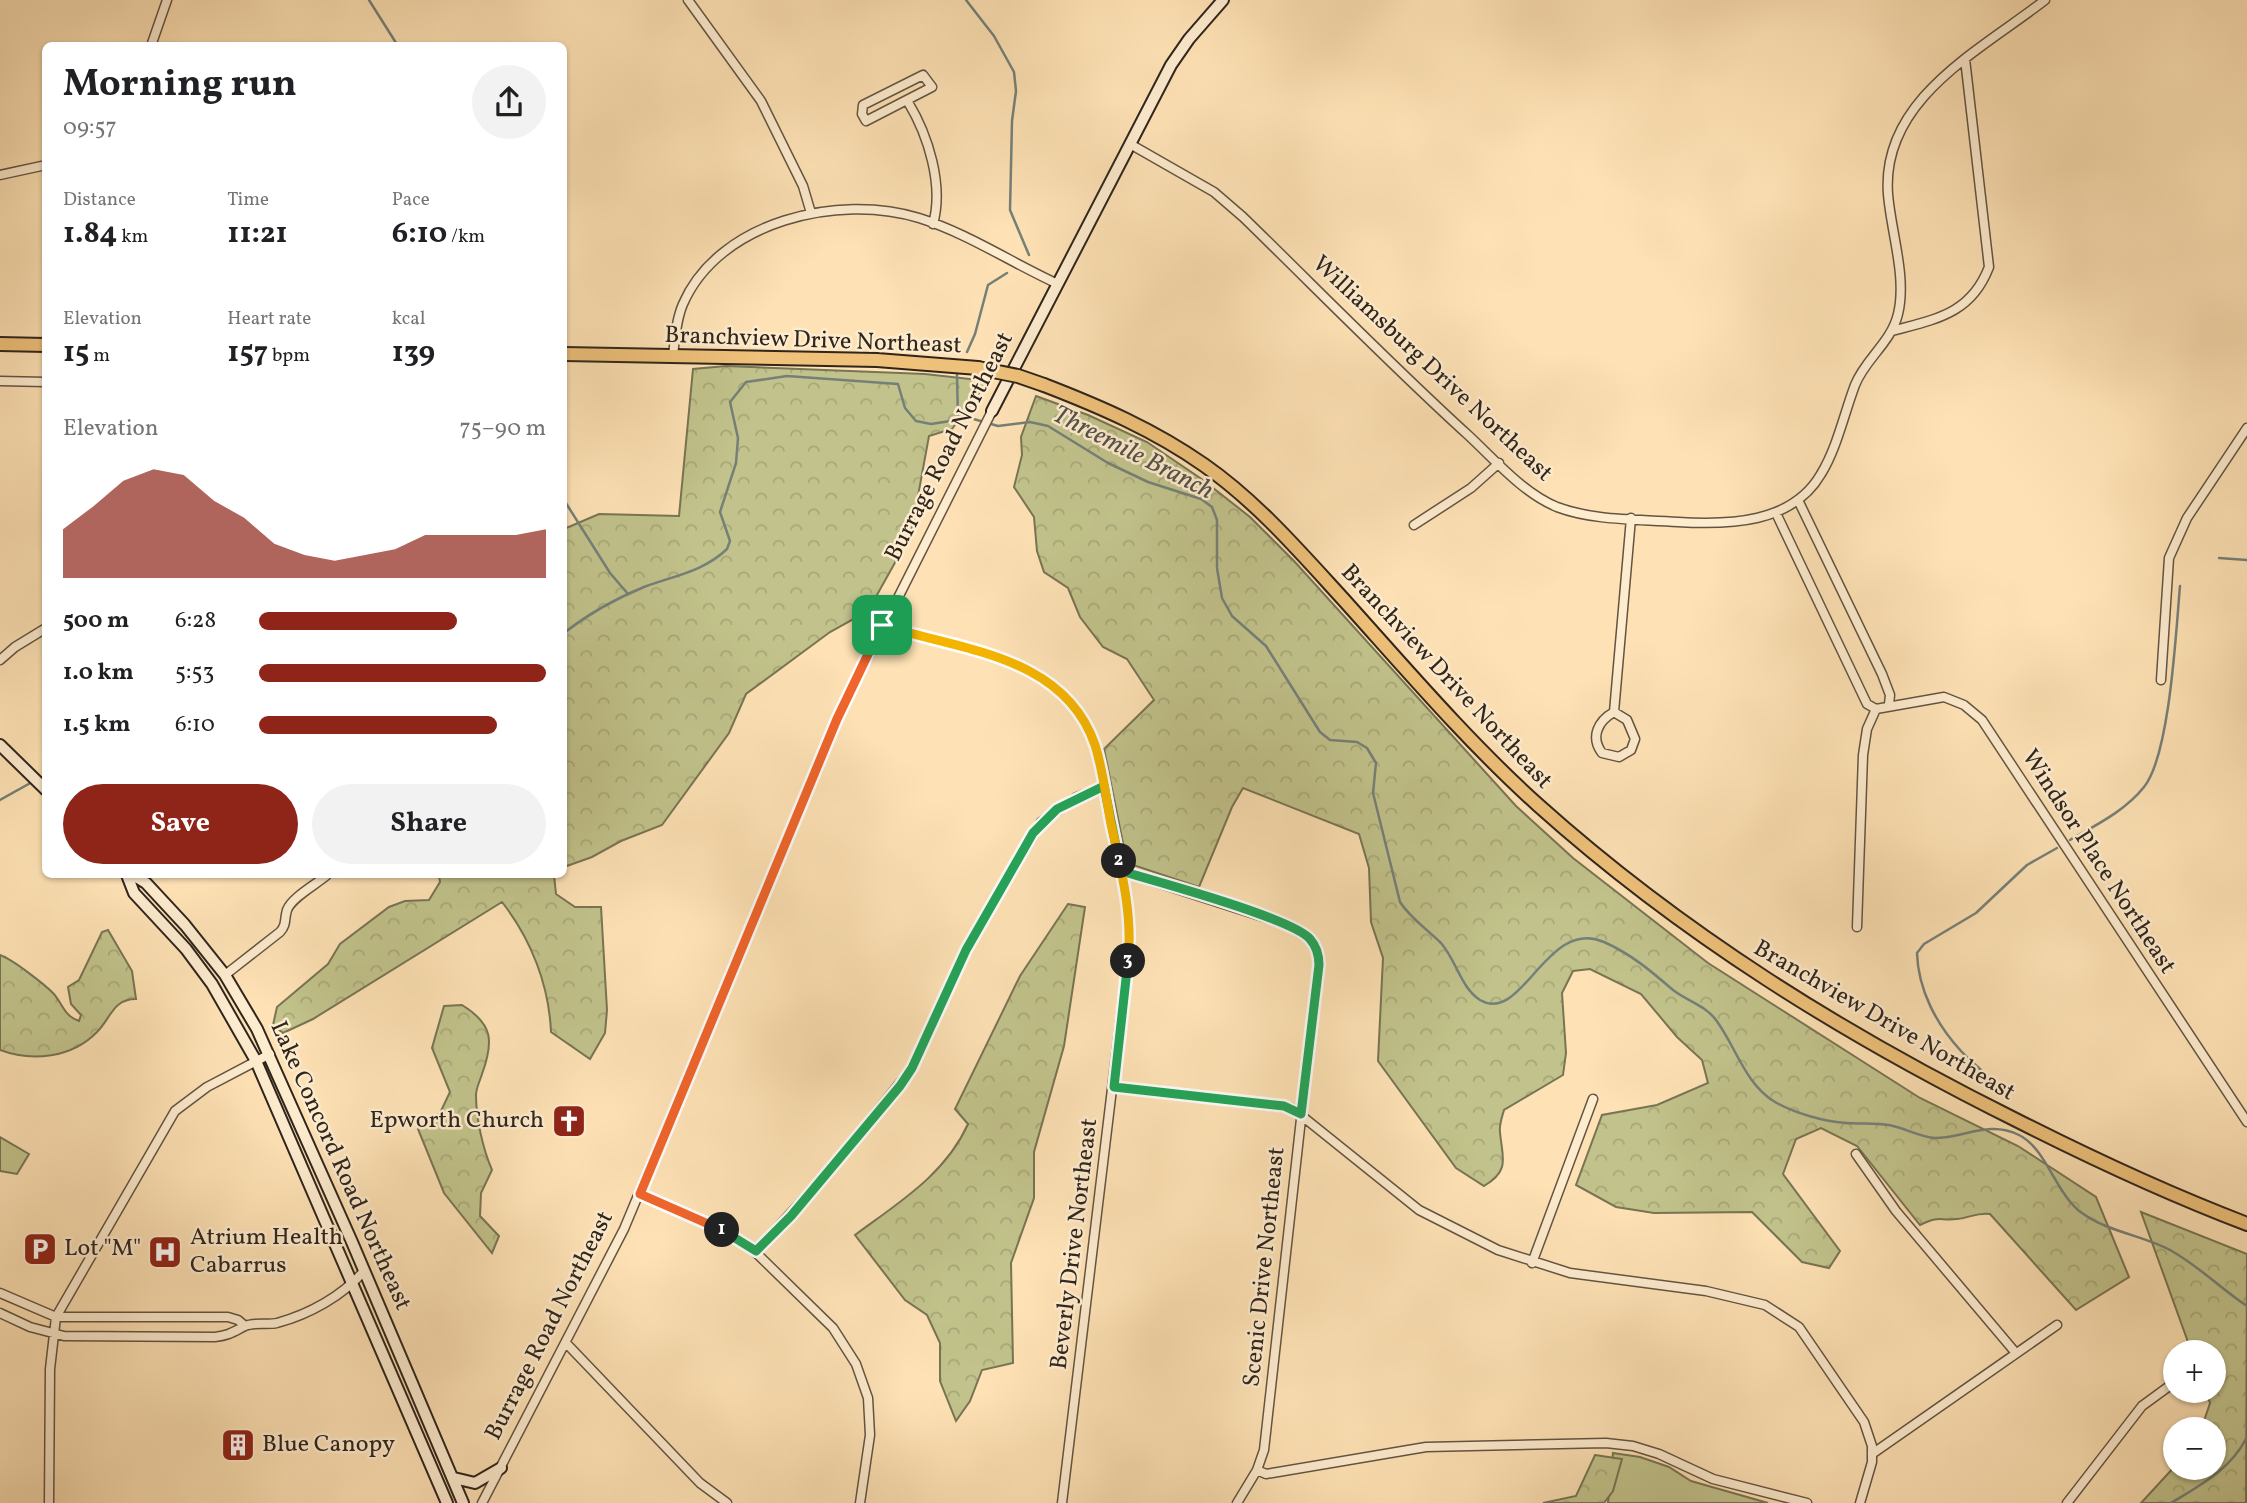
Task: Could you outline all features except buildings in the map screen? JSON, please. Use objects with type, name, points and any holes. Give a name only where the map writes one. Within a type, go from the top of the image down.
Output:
[{"type":"main road","name":"Burrage Road Northeast","points":[[992,411],[1171,65],[1189,39],[1223,0]]},
{"type":"main road","points":[[0,344],[42,345]]},
{"type":"main road","name":"Branchview Drive Northeast","points":[[567,354],[877,360],[978,368],[1044,385],[1118,414],[1163,438],[1215,473],[1294,545],[1455,723],[1537,804],[1624,880],[1725,954],[1808,1008],[1975,1099],[2084,1153],[2247,1224]]},
{"type":"main road","points":[[0,745],[42,786]]},
{"type":"main road","name":"Lake Concord Road Northeast","points":[[128,878],[134,893],[186,949],[212,984],[256,1061],[447,1503]]},
{"type":"main road","name":"Lake Concord Road Northeast","points":[[138,878],[146,883],[225,975],[270,1054],[463,1503]]},
{"type":"main road","points":[[454,1478],[475,1483],[501,1468]]},
{"type":"street","points":[[152,42],[167,0]]},
{"type":"street","points":[[688,0],[761,102],[803,186],[811,213]]},
{"type":"street","name":"Williamsburg Drive Northeast","points":[[1129,144],[1214,192],[1243,217],[1421,392],[1535,495],[1578,514],[1733,522],[1776,513],[1798,500],[1813,486],[1828,461],[1860,373],[1892,331],[1898,313],[1900,289],[1888,192],[1891,153],[1899,130],[1920,100],[1965,59],[2045,0]]},
{"type":"street","points":[[1892,331],[1925,322],[1966,304],[1978,291],[1989,267],[1965,59]]},
{"type":"street","points":[[923,75],[932,87],[908,102],[866,121],[862,114],[863,105],[923,75]]},
{"type":"street","points":[[908,102],[923,131],[937,191],[938,207],[933,224]]},
{"type":"street","points":[[0,175],[42,166]]},
{"type":"street","points":[[673,356],[683,304],[701,275],[753,234],[811,213],[852,208],[880,210],[933,224],[1058,284]]},
{"type":"street","points":[[0,381],[42,382]]},
{"type":"street","name":"Burrage Road Northeast","points":[[482,1503],[640,1194],[837,719],[992,411]]},
{"type":"street","points":[[2161,680],[2169,558],[2187,518],[2247,428]]},
{"type":"street","points":[[1414,525],[1471,488],[1499,463]]},
{"type":"street","points":[[1798,500],[1882,674],[1891,695],[1889,704]]},
{"type":"street","points":[[1776,513],[1867,704],[1876,709],[1867,729],[1863,755],[1857,927]]},
{"type":"street","points":[[1614,712],[1631,518]]},
{"type":"street","name":"Beverly Drive Northeast","points":[[882,625],[1006,659],[1053,687],[1073,708],[1089,733],[1104,786],[1130,931],[1114,1087],[1062,1503]]},
{"type":"street","points":[[0,660],[42,631]]},
{"type":"street","name":"Windsor Place Northeast","points":[[1876,709],[1885,710],[1889,704],[1944,697],[1964,705],[1982,720],[2247,1122]]},
{"type":"street","points":[[1614,712],[1627,720],[1635,739],[1631,750],[1619,757],[1610,757],[1596,746],[1595,733],[1605,717],[1614,712]]},
{"type":"street","points":[[756,1251],[826,1175],[912,1068],[966,950],[1041,822],[1077,797],[1104,786]]},
{"type":"street","name":"Scenic Drive Northeast","points":[[1121,871],[1285,924],[1310,939],[1316,947],[1319,965],[1264,1450],[1257,1470],[1237,1503]]},
{"type":"street","points":[[225,975],[280,932],[287,924],[287,910],[323,878]]},
{"type":"street","points":[[49,1503],[52,1335],[56,1317],[175,1111],[194,1094],[270,1054]]},
{"type":"street","points":[[1114,1087],[1284,1106],[1301,1114],[1310,1125],[1419,1210],[1498,1250],[1570,1273],[1742,1297],[1785,1316],[1799,1327],[1858,1409],[1872,1454],[1870,1478],[1860,1503]]},
{"type":"street","points":[[1532,1263],[1593,1099]]},
{"type":"street","points":[[1856,1154],[1896,1211],[2015,1352]]},
{"type":"street","points":[[640,1194],[716,1227],[756,1251],[833,1328],[862,1376],[870,1421],[860,1503]]},
{"type":"street","points":[[0,1313],[52,1335],[215,1337],[239,1332],[245,1326],[291,1318],[312,1310],[351,1285],[365,1271]]},
{"type":"street","points":[[0,1293],[56,1317],[228,1317],[245,1326]]},
{"type":"street","points":[[1872,1454],[2057,1325]]},
{"type":"street","points":[[566,1343],[699,1483],[727,1503]]},
{"type":"street","points":[[2067,1503],[2142,1406],[2163,1391]]},
{"type":"street","points":[[1257,1470],[1266,1474],[1426,1447],[1606,1443],[1659,1454],[1713,1479],[1807,1503]]},
{"type":"green space","points":[[726,366],[925,374],[988,381],[952,429],[929,436],[911,534],[868,611],[830,632],[746,694],[729,733],[662,825],[567,866],[567,528],[599,514],[679,516],[693,369]]},
{"type":"green space","points":[[1036,396],[1088,415],[1147,442],[1203,480],[1250,517],[1294,561],[1516,806],[1573,858],[1708,963],[1920,1098],[2018,1146],[2096,1197],[2129,1277],[2076,1310],[1990,1214],[1936,1219],[1920,1225],[1857,1146],[1821,1128],[1796,1139],[1783,1174],[1840,1251],[1829,1268],[1802,1262],[1752,1212],[1654,1213],[1616,1207],[1576,1185],[1602,1115],[1657,1105],[1708,1083],[1702,1060],[1677,1037],[1641,994],[1590,969],[1573,971],[1562,993],[1566,1053],[1563,1075],[1504,1110],[1500,1129],[1503,1162],[1498,1174],[1484,1186],[1456,1168],[1378,1061],[1383,958],[1371,922],[1369,868],[1359,834],[1243,788],[1232,807],[1199,887],[1127,863],[1104,749],[1154,700],[1127,659],[1103,647],[1080,617],[1068,588],[1044,572],[1037,551],[1034,517],[1014,487],[1022,455],[1021,437]]},
{"type":"green space","points":[[439,878],[554,878],[556,894],[575,907],[601,907],[607,1010],[605,1033],[590,1059],[551,1032],[547,997],[537,963],[522,931],[502,902],[313,1019],[283,1033],[273,1025],[277,1007],[328,964],[340,944],[389,907],[405,901],[429,900],[440,882]]},
{"type":"green space","points":[[1068,904],[1085,907],[1064,1046],[1034,1152],[1034,1198],[1011,1263],[1013,1363],[982,1370],[970,1401],[956,1421],[940,1381],[940,1343],[927,1315],[905,1300],[855,1235],[919,1187],[947,1158],[958,1142],[968,1124],[955,1109],[1020,976]]},
{"type":"green space","points":[[108,930],[132,971],[136,999],[122,1002],[87,1041],[64,1052],[25,1056],[0,1050],[0,955],[43,984],[67,1013],[79,1021],[81,1015],[71,1004],[68,987],[79,980],[102,932]]},
{"type":"green space","points":[[462,1005],[480,1019],[488,1034],[488,1052],[476,1095],[481,1134],[492,1170],[481,1193],[480,1216],[499,1236],[492,1253],[444,1193],[418,1129],[440,1113],[450,1092],[432,1048],[444,1006]]},
{"type":"green space","points":[[0,1137],[29,1154],[17,1174],[0,1171]]},
{"type":"green space","points":[[2141,1212],[2247,1254],[2246,1503],[2141,1503],[2163,1479],[2226,1480],[2226,1417],[2205,1417],[2210,1403],[2226,1403],[2226,1340],[2187,1340]]},
{"type":"green space","points":[[1613,1453],[1640,1457],[1669,1467],[1691,1481],[1768,1503],[1608,1503]]},
{"type":"green space","points":[[1595,1455],[1622,1459],[1613,1491],[1604,1503],[1543,1503],[1576,1496]]},
{"type":"waterway","points":[[369,0],[395,42]]},
{"type":"waterway","points":[[966,0],[994,36],[1014,72],[1016,91],[1012,121],[1010,210],[1029,255]]},
{"type":"waterway","points":[[967,352],[975,334],[988,285],[1007,273]]},
{"type":"waterway","points":[[957,375],[958,420]]},
{"type":"waterway","name":"Threemile Branch","points":[[567,631],[612,602],[644,587],[698,568],[727,549],[730,541],[720,512],[736,463],[738,438],[730,402],[746,382],[787,376],[898,384],[905,408],[916,421],[931,424],[970,418],[998,426],[1030,422],[1048,426],[1108,463],[1148,482],[1201,499],[1212,507],[1217,520],[1217,568],[1222,598],[1232,616],[1266,646],[1320,732],[1330,740],[1357,742],[1367,748],[1376,763],[1373,793],[1400,902],[1414,919],[1441,943],[1473,995],[1495,1004],[1509,998],[1566,944],[1584,938],[1604,942],[1632,957],[1673,990],[1712,1015],[1748,1075],[1775,1102],[1820,1119],[1889,1125],[1935,1138],[1987,1129],[2019,1135],[2037,1151],[2065,1195],[2082,1213],[2103,1225],[2170,1250],[2247,1306]]},
{"type":"waterway","points":[[567,505],[610,573],[628,594]]},
{"type":"waterway","points":[[2219,558],[2247,560]]},
{"type":"waterway","points":[[2070,840],[2110,817],[2128,803],[2144,787],[2153,771],[2166,721],[2180,586]]},
{"type":"waterway","name":"Threemile Branch","points":[[0,800],[34,781]]},
{"type":"waterway","points":[[2002,1095],[1987,1075],[1952,1041],[1936,1018],[1921,980],[1917,953],[1924,944],[1976,913],[2027,865],[2057,848]]},
{"type":"waterway","points":[[2171,1503],[2224,1467],[2247,1437]]},
{"type":"place","name":"Epworth Church","points":[[569,1121]]},
{"type":"place","name":"Lot \"M\"","points":[[40,1249]]},
{"type":"place","name":"Atrium Health Cabarrus","points":[[165,1252]]},
{"type":"place","name":"Blue Canopy","points":[[238,1445]]},
{"type":"route","points":[[882,625],[837,719],[640,1194],[716,1227],[756,1251],[826,1175],[912,1068],[966,950],[1041,822],[1077,797],[1104,786],[1121,871],[1285,924],[1301,932],[1316,947],[1319,965],[1301,1114],[1284,1106],[1114,1087],[1130,931],[1104,786],[1095,745],[1089,733],[1073,708],[1053,687],[1035,674],[1006,659],[982,651],[882,625]]}]
